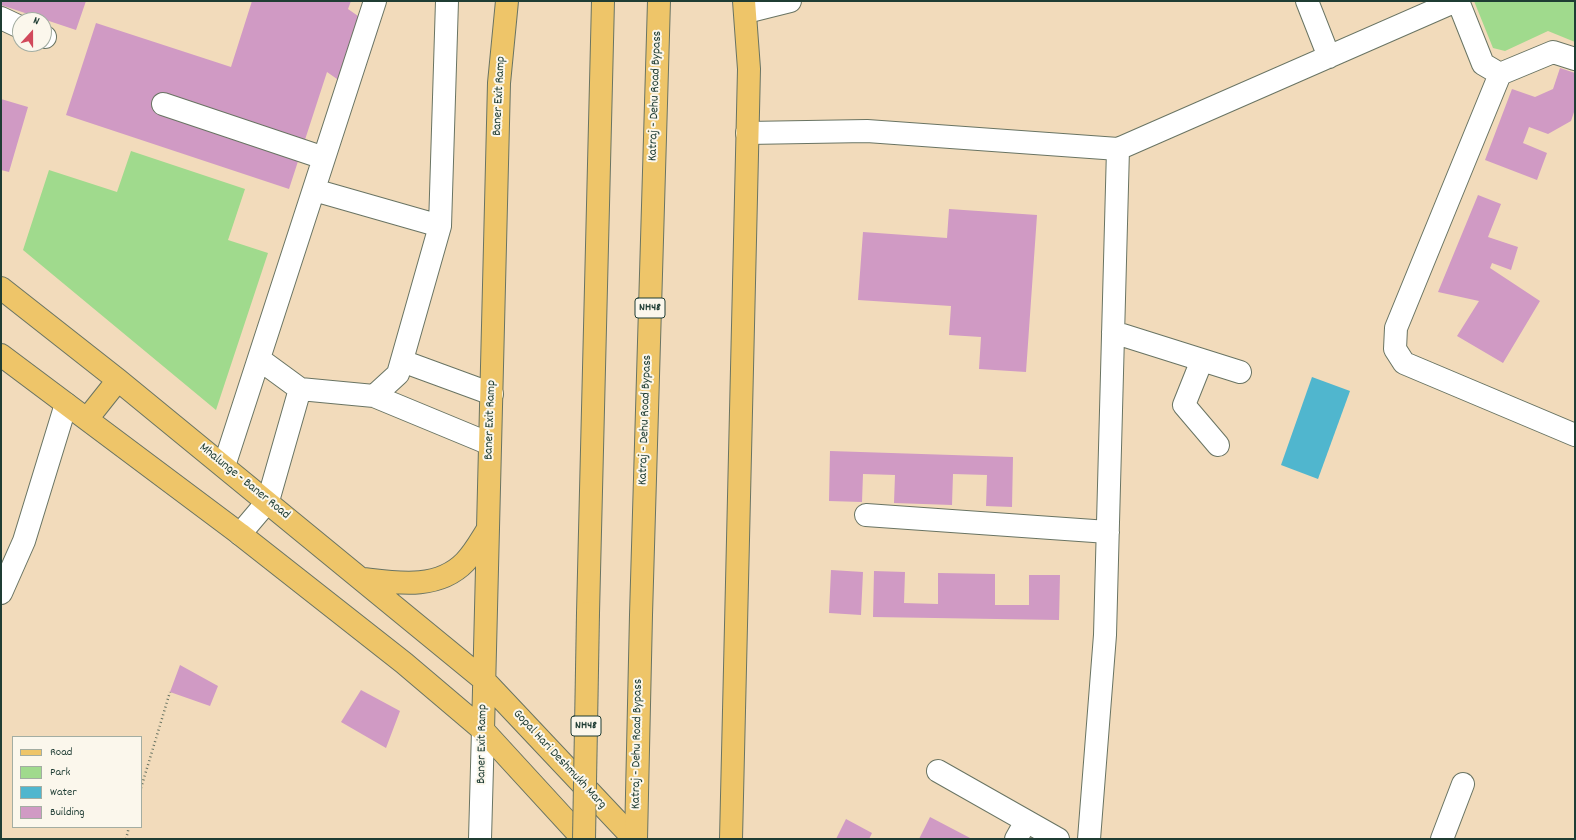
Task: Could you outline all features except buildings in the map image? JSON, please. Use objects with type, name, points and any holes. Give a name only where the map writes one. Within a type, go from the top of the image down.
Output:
[{"type":"main road","name":"Baner Exit Ramp","points":[[483,730],[499,83],[507,1]]},
{"type":"main road","name":"NH48","points":[[584,839],[603,1]]},
{"type":"main road","name":"Katraj - Dehu Road Bypass","points":[[635,839],[659,1]]},
{"type":"main road","points":[[731,839],[748,133],[749,69],[745,6]]},
{"type":"main road","name":"Mhalunge - Baner Road","points":[[1,288],[224,466],[484,680]]},
{"type":"main road","points":[[1,356],[240,534],[404,663],[483,730],[584,839]]},
{"type":"main road","points":[[87,419],[118,380]]},
{"type":"main road","points":[[363,580],[401,584],[425,582],[449,573],[465,562],[488,529]]},
{"type":"main road","name":"Gopal Hari Deshmukh Marg","points":[[484,680],[635,839]]},
{"type":"street","points":[[224,466],[375,1]]},
{"type":"street","points":[[374,396],[398,374],[440,226],[447,1]]},
{"type":"street","points":[[745,6],[790,1]]},
{"type":"street","points":[[1307,1],[1329,57]]},
{"type":"street","points":[[748,133],[867,132],[1118,149],[1457,1],[1484,64],[1500,74]]},
{"type":"street","points":[[1,18],[12,23]]},
{"type":"street","points":[[1575,59],[1553,52],[1500,74],[1396,328],[1395,349],[1404,363],[1575,435]]},
{"type":"street","points":[[163,104],[324,158]]},
{"type":"street","points":[[1089,839],[1105,635],[1118,149]]},
{"type":"street","points":[[314,190],[440,226]]},
{"type":"street","points":[[1113,332],[1240,372]]},
{"type":"street","points":[[259,359],[300,389],[374,396],[490,444]]},
{"type":"street","points":[[1202,360],[1184,405],[1218,445]]},
{"type":"street","points":[[402,361],[492,394]]},
{"type":"street","points":[[240,534],[268,502],[300,389]]},
{"type":"street","points":[[1,593],[24,541],[66,404]]},
{"type":"street","points":[[866,515],[1108,532]]},
{"type":"street","name":"Baner Exit Ramp","points":[[480,839],[483,730]]},
{"type":"street","points":[[938,771],[1021,830],[1058,839]]},
{"type":"street","points":[[1442,839],[1463,784]]},
{"type":"path","points":[[142,785],[170,692]]},
{"type":"path","points":[[126,839],[129,828]]},
{"type":"green space","points":[[1474,1],[1575,1],[1575,42],[1548,31],[1505,51],[1493,48]]},
{"type":"green space","points":[[131,151],[245,189],[228,240],[268,253],[216,410],[23,250],[49,170],[117,192]]},
{"type":"water","points":[[1312,377],[1350,391],[1318,479],[1281,465]]}]
